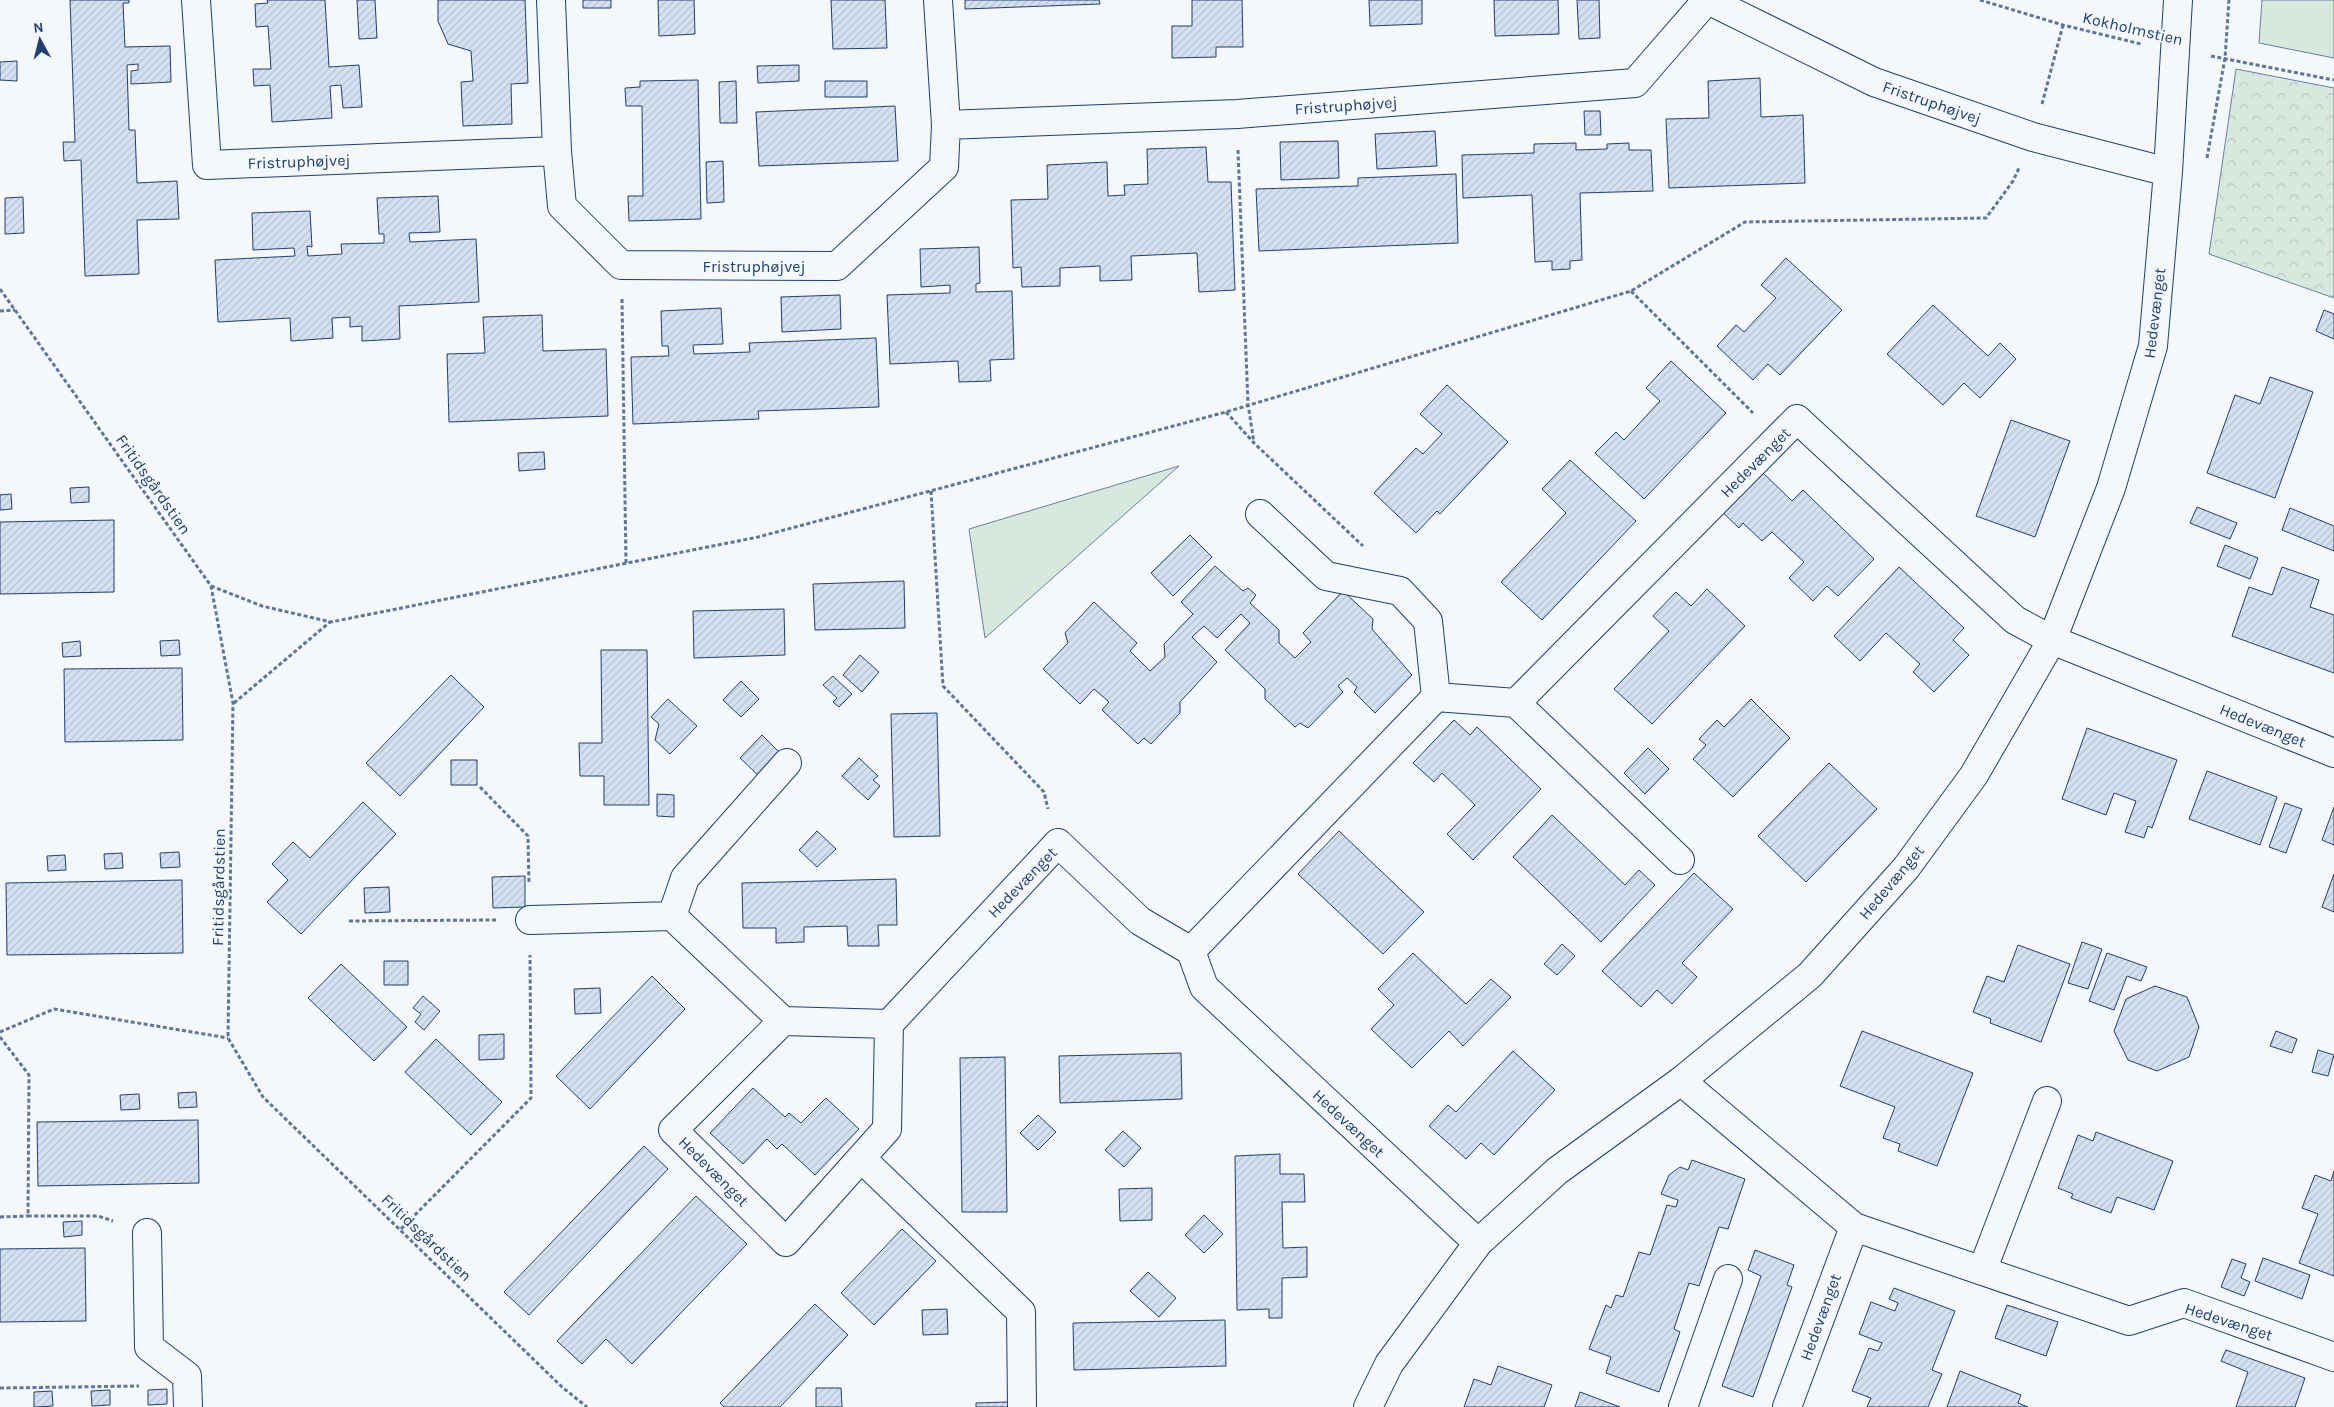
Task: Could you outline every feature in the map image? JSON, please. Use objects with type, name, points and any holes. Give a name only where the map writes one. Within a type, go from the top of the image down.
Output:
[{"type":"street","name":"Fristruphøjvej","points":[[196,0],[207,165],[557,151]]},
{"type":"street","points":[[551,0],[557,151],[562,206],[621,265]]},
{"type":"street","name":"Fristruphøjvej","points":[[621,265],[838,266],[944,167],[946,125],[938,0]]},
{"type":"street","name":"Fristruphøjvej","points":[[946,125],[1237,114],[1635,84],[1707,0],[1874,82],[2033,137],[2168,172]]},
{"type":"street","name":"Hedevænget","points":[[1368,1407],[1389,1364],[1478,1243],[1557,1171],[1681,1081],[1810,975],[1906,868],[1974,775],[2052,640],[2111,488],[2153,346],[2168,172],[2178,0]]},
{"type":"street","name":"Hedevænget","points":[[1516,703],[1797,419],[2015,620],[2052,640],[2334,753]]},
{"type":"street","points":[[1191,951],[1436,697],[1428,621],[1400,591],[1326,576],[1260,514]]},
{"type":"street","points":[[1436,697],[1516,703],[1680,860]]},
{"type":"street","points":[[672,916],[685,878],[787,763]]},
{"type":"street","name":"Hedevænget","points":[[783,1021],[673,1130],[786,1242],[887,1129],[889,1024],[1058,843],[1140,921],[1191,951],[1204,986],[1478,1243]]},
{"type":"street","points":[[530,920],[672,916],[783,1021],[889,1024]]},
{"type":"street","name":"Hedevænget","points":[[1681,1081],[1854,1227],[2129,1321],[2184,1303],[2334,1357]]},
{"type":"street","points":[[1982,1271],[2047,1101]]},
{"type":"street","points":[[861,1158],[1021,1312],[1022,1407]]},
{"type":"street","name":"Hedevænget","points":[[1787,1407],[1854,1227]]},
{"type":"street","points":[[147,1233],[149,1347],[187,1376],[188,1396]]},
{"type":"street","points":[[1683,1407],[1728,1279]]},
{"type":"path","name":"Kokholmstien","points":[[1980,0],[2063,25],[2174,51],[2225,58],[2334,80]]},
{"type":"path","points":[[2225,58],[2230,0]]},
{"type":"path","points":[[211,586],[262,606],[331,622],[758,537],[1226,412],[1631,291],[1745,222],[1986,218],[2013,181],[2033,137],[2063,25]]},
{"type":"path","points":[[1237,114],[1248,404],[1254,443]]},
{"type":"path","points":[[621,265],[626,563]]},
{"type":"path","name":"Fritidsgårdstien","points":[[0,289],[211,586],[233,703],[228,1038],[263,1097],[562,1386],[587,1407]]},
{"type":"path","points":[[1631,291],[1778,438]]},
{"type":"path","points":[[0,311],[15,310]]},
{"type":"path","points":[[1226,412],[1254,443],[1383,565],[1400,591]]},
{"type":"path","points":[[930,491],[943,686],[1044,792],[1058,843]]},
{"type":"path","points":[[233,703],[331,622]]},
{"type":"path","points":[[401,1229],[531,1098],[528,836],[480,787]]},
{"type":"path","points":[[349,921],[530,920]]},
{"type":"path","points":[[0,1032],[54,1009],[228,1038]]},
{"type":"path","points":[[0,1037],[29,1075],[28,1216]]},
{"type":"path","points":[[0,1217],[98,1216],[147,1233]]},
{"type":"path","points":[[0,1388],[188,1396]]},
{"type":"green space","points":[[2262,0],[2334,0],[2334,58],[2259,43]]},
{"type":"green space","points":[[2236,69],[2334,88],[2334,298],[2209,254]]},
{"type":"green space","points":[[1179,466],[985,638],[969,529]]},
{"type":"building","points":[[70,0],[129,0],[129,3],[123,3],[125,47],[170,46],[171,82],[131,84],[131,71],[138,70],[138,64],[127,65],[129,130],[135,130],[137,183],[177,181],[179,219],[137,220],[139,274],[85,276],[81,160],[64,161],[63,142],[75,142]]},
{"type":"building","points":[[267,0],[325,0],[329,67],[359,65],[362,107],[343,108],[341,85],[330,86],[332,118],[272,122],[270,85],[254,86],[253,69],[271,69],[268,26],[256,27],[255,4],[268,3]]},
{"type":"building","points":[[357,0],[375,0],[377,38],[359,39]]},
{"type":"building","points":[[438,0],[525,0],[528,83],[511,84],[512,124],[463,126],[461,82],[473,81],[471,51],[448,44],[438,21]]},
{"type":"building","points":[[583,0],[611,0],[611,8],[583,8]]},
{"type":"building","points":[[658,0],[694,0],[695,34],[659,36]]},
{"type":"building","points":[[831,0],[885,0],[887,48],[833,49]]},
{"type":"building","points":[[965,0],[1099,0],[1100,4],[965,9]]},
{"type":"building","points":[[1192,0],[1242,0],[1243,47],[1216,47],[1216,57],[1172,58],[1172,26],[1192,26]]},
{"type":"building","points":[[1369,0],[1422,0],[1422,24],[1370,26]]},
{"type":"building","points":[[1494,0],[1558,0],[1559,34],[1495,36]]},
{"type":"building","points":[[1577,0],[1599,0],[1600,38],[1579,39]]},
{"type":"building","points":[[17,61],[17,81],[0,80],[0,62]]},
{"type":"building","points":[[799,65],[799,81],[758,83],[757,66]]},
{"type":"building","points":[[1760,78],[1761,117],[1803,115],[1805,183],[1669,188],[1666,119],[1709,118],[1708,81]]},
{"type":"building","points":[[698,80],[701,219],[629,221],[628,196],[643,196],[642,106],[626,106],[625,88],[640,87],[640,81]]},
{"type":"building","points":[[736,81],[737,123],[720,123],[719,82]]},
{"type":"building","points":[[825,81],[867,81],[867,97],[825,97]]},
{"type":"building","points":[[895,106],[898,161],[759,166],[756,112]]},
{"type":"building","points":[[1584,111],[1600,111],[1601,135],[1585,135]]},
{"type":"building","points":[[1435,131],[1437,166],[1377,169],[1375,134]]},
{"type":"building","points":[[1338,141],[1339,178],[1281,180],[1280,142]]},
{"type":"building","points":[[1576,143],[1576,150],[1607,149],[1607,144],[1629,143],[1629,150],[1651,150],[1653,191],[1580,193],[1582,260],[1570,261],[1570,269],[1552,270],[1552,261],[1535,262],[1532,195],[1463,198],[1462,155],[1534,153],[1534,144]]},
{"type":"building","points":[[1206,147],[1208,182],[1231,182],[1235,290],[1199,292],[1197,253],[1131,256],[1132,280],[1100,281],[1100,266],[1060,268],[1060,286],[1022,287],[1021,267],[1013,268],[1011,200],[1048,199],[1047,165],[1107,162],[1108,196],[1125,195],[1124,185],[1148,184],[1147,149]]},
{"type":"building","points":[[723,161],[724,202],[707,203],[706,162]]},
{"type":"building","points":[[1456,174],[1458,243],[1259,251],[1256,189],[1358,186],[1358,178]]},
{"type":"building","points":[[438,196],[440,232],[409,233],[410,242],[476,239],[479,302],[399,306],[400,339],[362,341],[362,326],[350,327],[350,317],[332,318],[333,338],[291,341],[290,318],[218,322],[215,260],[295,256],[294,248],[253,250],[252,213],[310,211],[312,247],[307,246],[308,256],[342,254],[341,244],[384,243],[384,234],[379,234],[377,198]]},
{"type":"building","points":[[23,197],[24,233],[5,234],[5,198]]},
{"type":"building","points":[[979,247],[980,283],[976,284],[976,292],[1012,291],[1014,359],[990,360],[991,381],[959,382],[958,361],[890,364],[887,295],[950,293],[950,285],[921,287],[920,249]]},
{"type":"building","points":[[1786,258],[1842,310],[1780,375],[1768,364],[1753,380],[1717,346],[1736,325],[1744,332],[1776,298],[1761,285]]},
{"type":"building","points":[[840,295],[841,329],[782,332],[781,297]]},
{"type":"building","points":[[1933,305],[1988,356],[2000,343],[2016,359],[1980,398],[1964,383],[1943,405],[1887,354]]},
{"type":"building","points":[[721,308],[723,344],[693,345],[694,354],[750,352],[749,343],[876,338],[879,407],[758,411],[759,419],[633,424],[631,357],[669,356],[668,346],[662,346],[661,311]]},
{"type":"building","points":[[2324,310],[2334,314],[2334,339],[2316,331]]},
{"type":"building","points":[[542,315],[543,351],[606,349],[608,416],[449,422],[447,354],[485,353],[483,317]]},
{"type":"building","points":[[1671,361],[1726,413],[1644,499],[1595,453],[1616,432],[1624,440],[1660,401],[1646,388]]},
{"type":"building","points":[[2270,377],[2313,392],[2275,498],[2207,473],[2235,395],[2260,404]]},
{"type":"building","points":[[1447,385],[1508,442],[1440,514],[1437,511],[1416,533],[1374,493],[1416,448],[1423,454],[1442,434],[1420,414]]},
{"type":"building","points":[[2011,420],[2070,441],[2035,537],[1976,516]]},
{"type":"building","points":[[544,452],[545,469],[519,471],[518,453]]},
{"type":"building","points":[[1570,460],[1636,521],[1542,620],[1501,582],[1566,513],[1542,489]]},
{"type":"building","points":[[1759,469],[1792,501],[1803,490],[1874,559],[1838,596],[1827,586],[1813,601],[1789,578],[1804,562],[1772,532],[1762,541],[1743,523],[1739,528],[1719,509]]},
{"type":"building","points":[[89,487],[89,502],[71,503],[70,488]]},
{"type":"building","points":[[11,494],[12,509],[0,510],[0,495]]},
{"type":"building","points":[[2197,507],[2237,523],[2230,539],[2190,523]]},
{"type":"building","points":[[2290,508],[2334,526],[2334,551],[2282,530]]},
{"type":"building","points":[[114,520],[114,592],[0,594],[0,522]]},
{"type":"building","points":[[1190,535],[1212,557],[1173,596],[1151,573]]},
{"type":"building","points":[[2225,545],[2258,558],[2250,579],[2217,566]]},
{"type":"building","points":[[1215,566],[1243,591],[1248,588],[1256,595],[1250,603],[1279,630],[1279,643],[1295,658],[1311,642],[1303,633],[1343,591],[1373,619],[1372,629],[1412,675],[1375,713],[1354,692],[1357,687],[1347,678],[1338,686],[1343,692],[1308,728],[1300,723],[1295,727],[1265,699],[1265,689],[1225,650],[1250,623],[1241,614],[1217,638],[1204,626],[1192,637],[1217,662],[1180,702],[1180,713],[1151,744],[1144,738],[1138,744],[1102,710],[1109,702],[1094,689],[1080,704],[1043,669],[1068,643],[1065,633],[1094,602],[1137,643],[1130,651],[1150,671],[1165,657],[1164,644],[1193,614],[1181,602]]},
{"type":"building","points":[[1899,567],[1964,628],[1953,640],[1969,655],[1934,692],[1913,672],[1920,664],[1886,633],[1860,661],[1834,636]]},
{"type":"building","points":[[2282,567],[2319,580],[2310,607],[2334,615],[2334,673],[2232,636],[2249,587],[2272,595]]},
{"type":"building","points":[[904,581],[905,628],[815,630],[813,584]]},
{"type":"building","points":[[1707,589],[1745,626],[1652,724],[1614,689],[1669,631],[1653,616],[1676,592],[1691,606]]},
{"type":"building","points":[[784,609],[785,655],[694,658],[693,611]]},
{"type":"building","points":[[179,640],[180,655],[161,656],[160,641]]},
{"type":"building","points":[[80,641],[81,656],[63,657],[62,643]]},
{"type":"building","points":[[601,650],[647,650],[649,805],[604,805],[604,776],[580,776],[579,743],[602,743]]},
{"type":"building","points":[[860,655],[879,672],[862,692],[843,675]]},
{"type":"building","points":[[182,668],[183,740],[65,742],[64,669]]},
{"type":"building","points":[[451,675],[484,707],[400,796],[366,763]]},
{"type":"building","points":[[833,676],[852,694],[839,707],[833,702],[837,698],[823,685]]},
{"type":"building","points":[[741,681],[759,699],[741,717],[723,700]]},
{"type":"building","points":[[668,699],[697,726],[670,754],[655,740],[659,724],[651,717]]},
{"type":"building","points":[[1751,699],[1790,738],[1733,797],[1693,759],[1706,745],[1699,739],[1717,720],[1724,727]]},
{"type":"building","points":[[937,713],[940,836],[894,837],[891,714]]},
{"type":"building","points":[[1454,720],[1470,735],[1477,727],[1541,789],[1473,860],[1447,834],[1475,805],[1442,773],[1434,782],[1413,763]]},
{"type":"building","points":[[2087,728],[2177,760],[2152,828],[2148,826],[2144,838],[2125,832],[2136,801],[2114,793],[2106,815],[2062,799]]},
{"type":"building","points":[[762,735],[784,757],[763,780],[740,758]]},
{"type":"building","points":[[1648,748],[1669,769],[1645,794],[1624,773]]},
{"type":"building","points":[[859,758],[878,776],[873,780],[880,786],[868,800],[842,776]]},
{"type":"building","points":[[451,760],[477,760],[477,785],[451,785]]},
{"type":"building","points":[[1829,763],[1877,809],[1806,882],[1758,836]]},
{"type":"building","points":[[2207,771],[2277,797],[2260,845],[2189,819]]},
{"type":"building","points":[[657,794],[674,795],[674,817],[657,816]]},
{"type":"building","points":[[363,802],[396,834],[301,934],[267,902],[288,880],[272,864],[293,842],[310,858]]},
{"type":"building","points":[[2285,803],[2302,809],[2286,853],[2269,847]]},
{"type":"building","points":[[2334,807],[2334,845],[2322,840]]},
{"type":"building","points":[[1552,815],[1625,885],[1639,870],[1655,885],[1601,942],[1513,857]]},
{"type":"building","points":[[817,831],[836,849],[817,867],[799,850]]},
{"type":"building","points":[[1339,831],[1424,912],[1383,954],[1298,874]]},
{"type":"building","points":[[179,852],[180,867],[161,868],[160,853]]},
{"type":"building","points":[[122,853],[123,868],[105,869],[104,854]]},
{"type":"building","points":[[65,855],[66,870],[48,871],[47,856]]},
{"type":"building","points":[[1694,873],[1733,909],[1682,963],[1697,977],[1672,1004],[1657,990],[1641,1007],[1602,971]]},
{"type":"building","points":[[2334,874],[2334,912],[2322,907]]},
{"type":"building","points":[[525,876],[525,907],[493,908],[492,877]]},
{"type":"building","points":[[896,879],[897,925],[878,925],[879,946],[848,946],[847,926],[804,927],[804,942],[776,943],[776,928],[743,928],[742,883]]},
{"type":"building","points":[[182,880],[183,953],[7,955],[6,883]]},
{"type":"building","points":[[389,887],[390,912],[365,913],[364,888]]},
{"type":"building","points":[[2082,942],[2102,949],[2088,989],[2068,983]]},
{"type":"building","points":[[1562,944],[1575,956],[1557,975],[1544,964]]},
{"type":"building","points":[[2018,945],[2070,964],[2041,1042],[1990,1023],[1991,1019],[1973,1012],[1987,976],[2004,982]]},
{"type":"building","points":[[1413,953],[1466,1004],[1491,979],[1511,997],[1463,1046],[1449,1031],[1412,1068],[1371,1029],[1394,1005],[1378,989]]},
{"type":"building","points":[[2107,953],[2147,967],[2141,981],[2127,976],[2114,1010],[2089,1001]]},
{"type":"building","points":[[384,961],[408,961],[408,985],[384,985]]},
{"type":"building","points":[[341,964],[407,1027],[374,1061],[308,998]]},
{"type":"building","points":[[652,976],[685,1009],[590,1109],[556,1076]]},
{"type":"building","points":[[2155,986],[2187,997],[2199,1027],[2189,1057],[2157,1071],[2128,1060],[2114,1031],[2126,999]]},
{"type":"building","points":[[600,988],[601,1013],[575,1014],[574,989]]},
{"type":"building","points":[[423,996],[440,1011],[424,1030],[415,1022],[421,1014],[413,1008]]},
{"type":"building","points":[[1862,1031],[1973,1073],[1937,1166],[1898,1151],[1900,1144],[1883,1138],[1895,1107],[1840,1086]]},
{"type":"building","points":[[2276,1031],[2297,1039],[2292,1053],[2270,1046]]},
{"type":"building","points":[[504,1034],[504,1059],[479,1060],[479,1035]]},
{"type":"building","points":[[436,1039],[502,1102],[471,1135],[405,1072]]},
{"type":"building","points":[[2318,1050],[2334,1055],[2328,1076],[2312,1072]]},
{"type":"building","points":[[1513,1051],[1555,1090],[1494,1155],[1481,1143],[1466,1159],[1429,1126],[1448,1105],[1456,1112]]},
{"type":"building","points":[[1181,1053],[1182,1099],[1060,1103],[1059,1056]]},
{"type":"building","points":[[1005,1057],[1007,1212],[962,1212],[960,1058]]},
{"type":"building","points":[[753,1088],[785,1117],[789,1113],[801,1123],[826,1098],[859,1129],[815,1175],[782,1144],[777,1149],[767,1139],[743,1164],[710,1133]]},
{"type":"building","points":[[196,1092],[197,1107],[179,1108],[178,1093]]},
{"type":"building","points":[[139,1094],[140,1109],[121,1110],[120,1095]]},
{"type":"building","points":[[1038,1115],[1056,1132],[1038,1150],[1020,1133]]},
{"type":"building","points":[[198,1120],[199,1183],[38,1186],[37,1122]]},
{"type":"building","points":[[1123,1131],[1141,1148],[1124,1167],[1105,1150]]},
{"type":"building","points":[[2096,1132],[2173,1161],[2154,1210],[2117,1197],[2111,1213],[2071,1198],[2073,1194],[2058,1188],[2078,1135],[2093,1141]]},
{"type":"building","points":[[644,1146],[668,1169],[529,1315],[504,1292]]},
{"type":"building","points":[[1280,1154],[1280,1174],[1304,1174],[1305,1202],[1282,1202],[1283,1248],[1307,1247],[1307,1277],[1282,1278],[1282,1318],[1269,1318],[1269,1309],[1237,1310],[1235,1156]]},
{"type":"building","points":[[1692,1160],[1745,1179],[1728,1229],[1719,1227],[1699,1286],[1689,1283],[1674,1329],[1680,1332],[1659,1392],[1606,1373],[1611,1357],[1589,1349],[1606,1305],[1611,1308],[1616,1295],[1623,1297],[1639,1252],[1650,1255],[1667,1205],[1676,1207],[1678,1200],[1661,1194],[1669,1175],[1680,1167],[1688,1170]]},
{"type":"building","points":[[2334,1171],[2334,1276],[2299,1263],[2318,1214],[2302,1208],[2315,1175],[2331,1181]]},
{"type":"building","points":[[1152,1188],[1152,1220],[1120,1221],[1119,1189]]},
{"type":"building","points":[[696,1196],[747,1244],[632,1364],[606,1339],[582,1364],[557,1341]]},
{"type":"building","points":[[1204,1215],[1223,1234],[1204,1253],[1185,1235]]},
{"type":"building","points":[[82,1221],[82,1235],[64,1237],[63,1222]]},
{"type":"building","points":[[902,1229],[936,1261],[874,1325],[841,1293]]},
{"type":"building","points":[[85,1248],[86,1321],[0,1322],[0,1249]]},
{"type":"building","points":[[1755,1250],[1794,1265],[1787,1285],[1792,1287],[1753,1397],[1722,1386],[1761,1276],[1748,1270]]},
{"type":"building","points":[[2263,1258],[2310,1275],[2302,1299],[2255,1281]]},
{"type":"building","points":[[2232,1259],[2246,1264],[2241,1278],[2250,1282],[2244,1296],[2221,1287]]},
{"type":"building","points":[[1148,1272],[1176,1298],[1159,1317],[1130,1291]]},
{"type":"building","points":[[1894,1288],[1955,1311],[1932,1370],[1942,1374],[1928,1407],[1867,1407],[1871,1398],[1852,1391],[1869,1348],[1878,1351],[1882,1343],[1859,1334],[1871,1302],[1895,1311],[1898,1303],[1889,1299]]},
{"type":"building","points":[[815,1304],[848,1335],[780,1407],[724,1407],[720,1403]]},
{"type":"building","points":[[2007,1305],[2058,1322],[2046,1356],[1995,1338]]},
{"type":"building","points":[[947,1309],[948,1334],[923,1335],[922,1310]]},
{"type":"building","points":[[1225,1320],[1226,1366],[1074,1370],[1073,1323]]},
{"type":"building","points":[[2226,1350],[2305,1378],[2295,1407],[2236,1407],[2248,1372],[2221,1361]]},
{"type":"building","points":[[1498,1366],[1552,1385],[1544,1407],[1464,1407],[1474,1379],[1491,1385]]},
{"type":"building","points":[[1960,1371],[2021,1395],[2018,1403],[2028,1407],[1947,1407]]},
{"type":"building","points":[[816,1388],[841,1388],[842,1407],[816,1407]]},
{"type":"building","points":[[167,1389],[167,1404],[148,1405],[148,1390]]},
{"type":"building","points":[[110,1390],[110,1405],[92,1406],[91,1391]]},
{"type":"building","points":[[52,1391],[53,1406],[34,1407],[34,1392]]},
{"type":"building","points":[[1580,1392],[1620,1407],[1575,1407]]},
{"type":"building","points":[[1008,1402],[1008,1407],[976,1407],[976,1403]]}]
